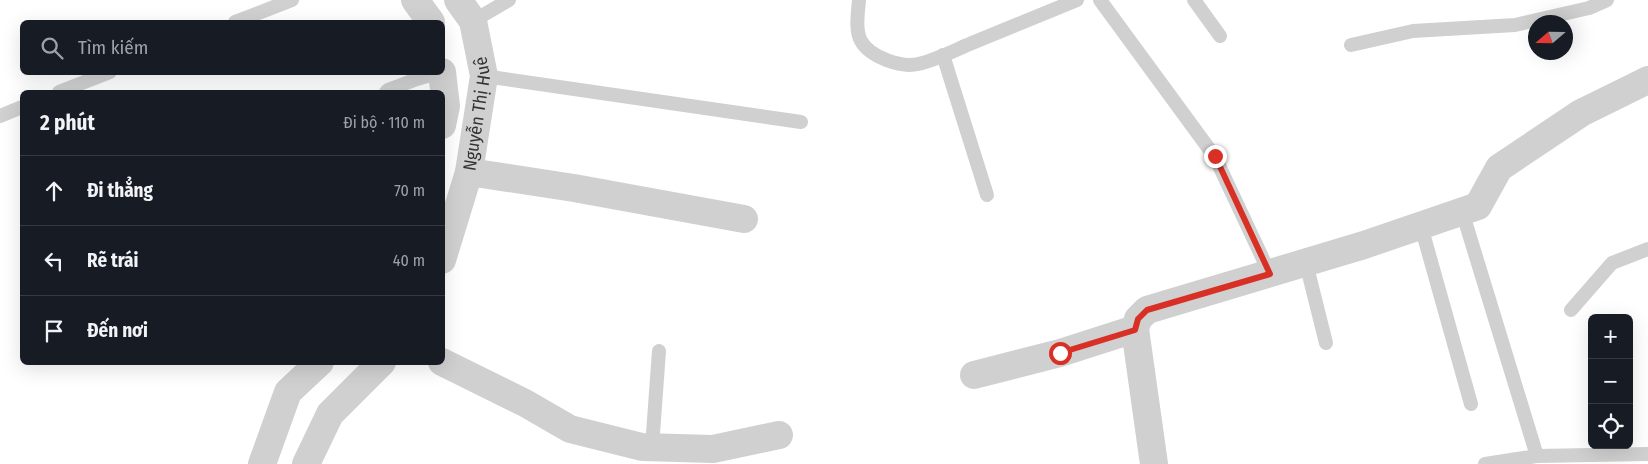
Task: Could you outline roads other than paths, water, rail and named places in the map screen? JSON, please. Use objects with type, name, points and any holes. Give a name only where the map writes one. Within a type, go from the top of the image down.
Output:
[{"type":"street","points":[[414,0],[429,20]]},
{"type":"street","name":"Nguyễn Thị Huê","points":[[445,254],[469,172],[484,76],[466,11]]},
{"type":"street","name":"Nguyễn Thị Huê","points":[[441,75],[444,90]]},
{"type":"street","points":[[1154,464],[1135,330],[1138,319],[1147,310],[1306,263],[1478,206],[1499,168],[1581,113],[1648,80]]},
{"type":"street","points":[[469,172],[574,188],[744,219]]},
{"type":"street","points":[[974,376],[1060,353],[1135,330]]},
{"type":"street","points":[[445,363],[525,403],[570,429],[642,446],[713,449],[779,435]]},
{"type":"street","points":[[262,464],[288,392],[317,365]]},
{"type":"street","points":[[306,464],[330,414],[379,365]]},
{"type":"lane","points":[[240,20],[292,0]]},
{"type":"lane","points":[[466,11],[509,0]]},
{"type":"lane","points":[[859,0],[858,30],[860,40],[865,47],[872,53],[894,63],[908,65],[919,64],[943,55],[1077,0]]},
{"type":"lane","points":[[1100,0],[1215,156],[1270,274]]},
{"type":"lane","points":[[1194,0],[1220,36]]},
{"type":"lane","points":[[1351,45],[1413,30],[1515,25],[1589,8],[1607,0]]},
{"type":"lane","points":[[943,55],[987,195]]},
{"type":"lane","points":[[64,90],[102,75]]},
{"type":"lane","points":[[388,90],[431,75]]},
{"type":"lane","points":[[484,76],[801,122]]},
{"type":"lane","points":[[0,116],[20,108]]},
{"type":"lane","points":[[1462,211],[1537,456]]},
{"type":"lane","points":[[1421,226],[1471,404]]},
{"type":"lane","points":[[1571,310],[1612,263],[1648,249]]},
{"type":"lane","points":[[1306,263],[1326,343]]},
{"type":"lane","points":[[652,447],[659,351]]},
{"type":"lane","points":[[1485,464],[1537,456],[1648,454]]}]
